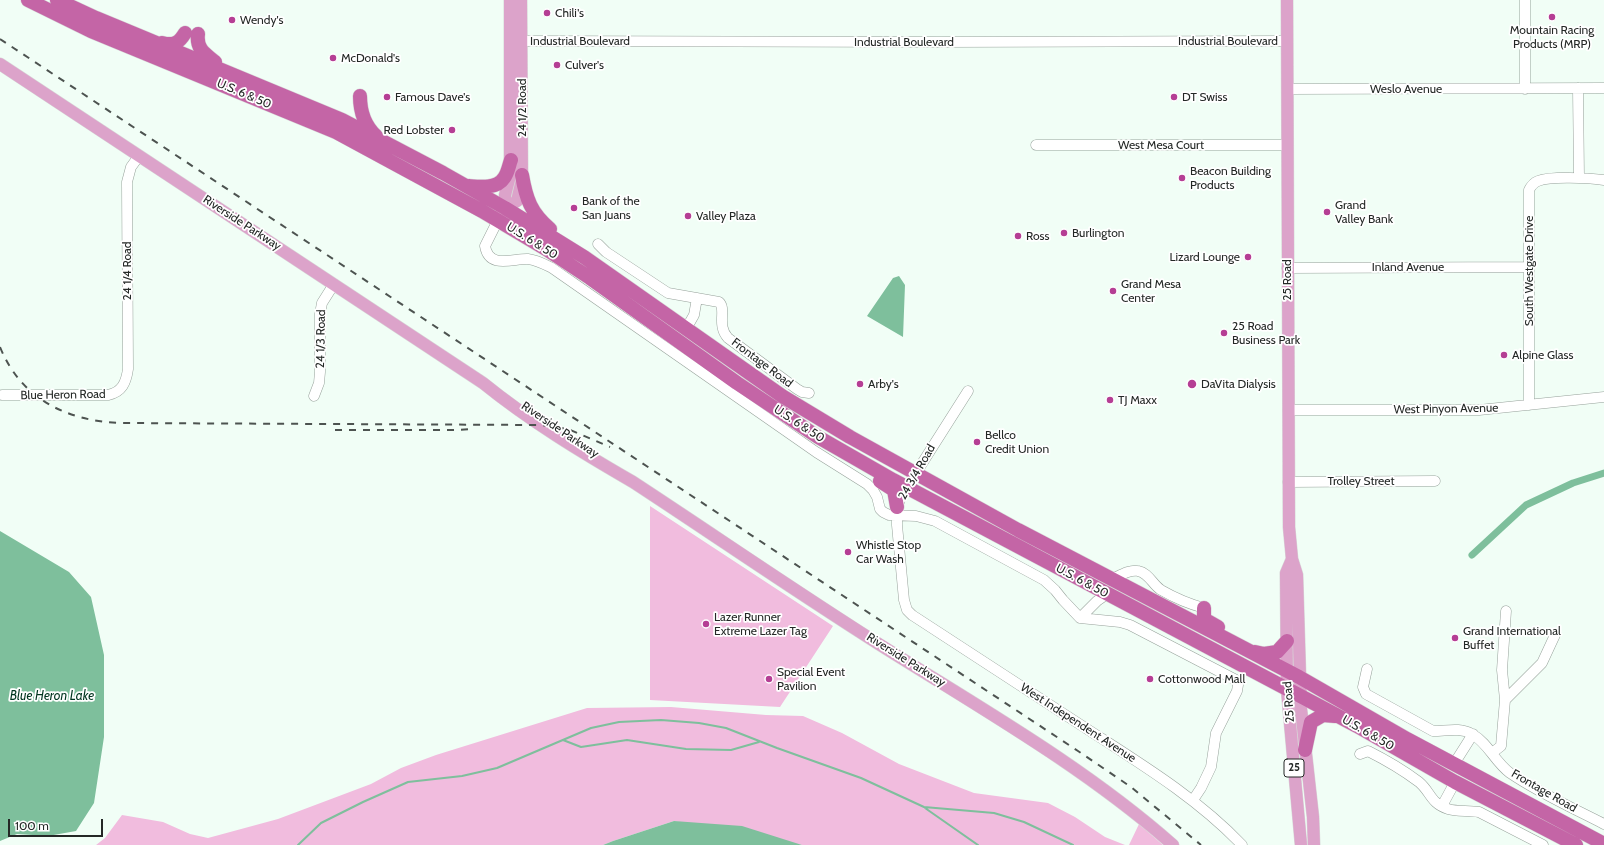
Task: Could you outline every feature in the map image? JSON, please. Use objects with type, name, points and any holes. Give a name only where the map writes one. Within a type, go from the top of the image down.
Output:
[{"type":"highway","points":[[22,0],[53,14]]},
{"type":"highway","name":"U.S. 6 & 50","points":[[28,0],[53,14],[336,132],[584,257],[782,396],[912,475],[1300,677],[1406,739],[1604,844]]},
{"type":"highway","name":"U.S. 6 & 50","points":[[57,0],[342,120],[463,185],[662,330],[798,424],[893,480],[912,475]]},
{"type":"highway","points":[[152,41],[173,44],[192,34],[198,42],[199,48],[228,72]]},
{"type":"highway","points":[[360,96],[360,105],[364,119],[374,134],[384,142]]},
{"type":"highway","points":[[463,185],[483,187],[496,185],[504,178],[510,160]]},
{"type":"highway","points":[[522,176],[528,203],[538,218],[550,229],[576,246],[584,257]]},
{"type":"highway","points":[[590,278],[610,286],[676,330],[686,329]]},
{"type":"highway","points":[[798,424],[817,445],[894,490],[897,511]]},
{"type":"highway","name":"U.S. 6 & 50","points":[[912,475],[1001,538],[1357,726],[1455,782],[1576,845]]},
{"type":"highway","points":[[1001,538],[1035,548],[1089,577],[1102,581],[1112,580]]},
{"type":"highway","points":[[1107,594],[1119,592],[1171,619],[1199,625]]},
{"type":"highway","points":[[1204,608],[1204,619],[1231,634],[1242,648],[1264,654],[1272,654],[1280,650],[1286,641]]},
{"type":"highway","points":[[1305,750],[1311,722],[1318,716],[1323,714],[1333,716],[1357,726]]},
{"type":"highway","points":[[1385,743],[1402,746],[1443,766],[1450,767],[1454,764]]},
{"type":"highway","points":[[1455,782],[1462,780],[1476,783],[1530,813],[1548,821],[1576,829]]},
{"type":"main road","name":"24 1/2 Road","points":[[501,214],[518,198],[522,176],[522,80],[518,69],[511,0]]},
{"type":"main road","name":"24 1/2 Road","points":[[501,214],[510,176],[516,39],[522,0]]},
{"type":"main road","name":"25 Road","points":[[1286,0],[1289,527],[1292,559],[1297,575],[1298,587],[1300,697],[1313,817],[1314,845]]},
{"type":"main road","name":"Riverside Parkway","points":[[0,64],[483,383],[512,407],[592,458],[633,482],[891,651],[1063,760],[1125,805],[1173,845]]},
{"type":"main road","name":"25 Road","points":[[1292,559],[1286,573],[1287,690],[1301,845]]},
{"type":"street","points":[[1525,0],[1525,89]]},
{"type":"street","name":"Industrial Boulevard","points":[[516,39],[941,42],[1287,41]]},
{"type":"street","points":[[1578,88],[1579,178],[1604,180]]},
{"type":"street","name":"Weslo Avenue","points":[[1287,89],[1604,88]]},
{"type":"street","name":"West Mesa Court","points":[[1036,145],[1287,145]]},
{"type":"street","name":"24 1/4 Road","points":[[122,388],[126,381],[128,369],[127,182],[131,167],[139,156]]},
{"type":"street","name":"South Westgate Drive","points":[[1529,405],[1528,193],[1530,187],[1538,181],[1579,178]]},
{"type":"street","points":[[501,214],[486,246],[490,256],[498,261],[505,262],[520,259],[534,260],[552,268],[816,452],[867,484],[878,497],[880,509],[883,512],[897,511],[935,521],[1044,580],[1080,618],[1130,624],[1234,678],[1237,682],[1237,691],[1216,733],[1211,767],[1201,788],[1193,800]]},
{"type":"street","name":"Frontage Road","points":[[598,244],[606,252],[668,294],[721,303],[722,329],[728,338],[798,390],[809,393]]},
{"type":"street","name":"Inland Avenue","points":[[1287,268],[1529,267]]},
{"type":"street","name":"24 1/3 Road","points":[[314,396],[319,383],[320,372],[320,314],[322,303],[334,284]]},
{"type":"street","points":[[686,329],[694,316],[697,298]]},
{"type":"street","name":"Blue Heron Road","points":[[2,395],[108,395],[116,393],[122,388]]},
{"type":"street","name":"24 3/4 Road","points":[[907,610],[904,600],[897,511],[912,475],[968,390]]},
{"type":"street","name":"West Pinyon Avenue","points":[[1288,410],[1479,410],[1604,397]]},
{"type":"street","name":"Trolley Street","points":[[1288,482],[1435,481]]},
{"type":"street","points":[[1112,580],[1136,570],[1146,573],[1153,583],[1161,589],[1188,604],[1204,608]]},
{"type":"street","points":[[1080,618],[1097,601],[1107,594]]},
{"type":"street","name":"West Independent Avenue","points":[[907,610],[912,615],[1100,737],[1193,800],[1222,825],[1242,845]]},
{"type":"street","points":[[1492,753],[1501,746],[1505,700],[1502,670],[1506,611]]},
{"type":"street","points":[[1505,700],[1542,663],[1555,635]]},
{"type":"street","name":"Frontage Road","points":[[1367,669],[1363,687],[1366,694],[1433,731],[1453,729],[1463,730],[1473,734],[1509,772],[1522,781],[1604,824]]},
{"type":"street","points":[[1454,764],[1473,734]]},
{"type":"street","points":[[1360,754],[1368,752],[1405,772],[1421,784],[1432,800],[1450,810],[1470,810],[1479,812],[1543,845]]},
{"type":"street","points":[[1442,806],[1455,782]]},
{"type":"shaded area","points":[[650,506],[833,626],[780,707],[650,700]]},
{"type":"shaded area","points":[[671,707],[766,715],[803,716],[842,733],[899,764],[974,793],[1048,803],[1075,817],[1105,837],[1125,845],[802,845],[674,821],[603,845],[96,845],[105,838],[122,815],[163,822],[190,834],[208,838],[278,819],[371,784],[401,768],[436,755],[587,708]]},
{"type":"shaded area","points":[[1139,824],[1163,845],[1129,845]]},
{"type":"water","points":[[899,276],[905,285],[903,337],[867,316],[893,278]]},
{"type":"water","name":"Blue Heron Lake","points":[[0,531],[69,572],[91,597],[104,655],[104,737],[94,803],[76,831],[48,836],[17,834],[0,841]]},
{"type":"water","points":[[674,821],[742,826],[802,845],[603,845]]},
{"type":"waterway","points":[[1472,555],[1526,505],[1573,483],[1604,473]]},
{"type":"waterway","points":[[298,845],[321,823],[408,782],[462,776],[497,768],[591,728],[619,722],[661,720],[699,723],[726,728],[861,778],[924,807],[994,813],[1024,822],[1073,845]]},
{"type":"waterway","points":[[563,740],[581,747],[627,740],[686,749],[731,750],[759,742]]},
{"type":"waterway","points":[[925,808],[978,845]]},
{"type":"railway","points":[[0,39],[1078,751],[1131,787],[1201,845]]},
{"type":"railway","points":[[0,347],[9,365],[20,381],[33,393],[48,404],[64,412],[82,418],[100,421],[120,423],[541,425],[568,429],[610,447]]},
{"type":"railway","points":[[335,430],[473,429]]},
{"type":"place","name":"Chili's","points":[[547,13]]},
{"type":"place","name":"Mountain Racing Products (MRP)","points":[[1552,17]]},
{"type":"place","name":"Wendy's","points":[[232,20]]},
{"type":"place","name":"McDonald's","points":[[333,58]]},
{"type":"place","name":"Culver's","points":[[557,65]]},
{"type":"place","name":"Famous Dave's","points":[[387,97]]},
{"type":"place","name":"DT Swiss","points":[[1174,97]]},
{"type":"place","name":"Red Lobster","points":[[452,130]]},
{"type":"place","name":"Beacon Building Products","points":[[1182,178]]},
{"type":"place","name":"Bank of the San Juans","points":[[574,208]]},
{"type":"place","name":"Grand Valley Bank","points":[[1327,212]]},
{"type":"place","name":"Valley Plaza","points":[[688,216]]},
{"type":"place","name":"Burlington","points":[[1064,233]]},
{"type":"place","name":"Ross","points":[[1018,236]]},
{"type":"place","name":"Lizard Lounge","points":[[1248,257]]},
{"type":"place","name":"Grand Mesa Center","points":[[1113,291]]},
{"type":"place","name":"25 Road Business Park","points":[[1224,333]]},
{"type":"place","name":"Alpine Glass","points":[[1504,355]]},
{"type":"place","name":"Arby's","points":[[860,384]]},
{"type":"place","name":"DaVita Dialysis","points":[[1192,384]]},
{"type":"place","name":"TJ Maxx","points":[[1110,400]]},
{"type":"place","name":"Bellco Credit Union","points":[[977,442]]},
{"type":"place","name":"Whistle Stop Car Wash","points":[[848,552]]},
{"type":"place","name":"Lazer Runner Extreme Lazer Tag","points":[[706,624]]},
{"type":"place","name":"Grand International Buffet","points":[[1455,638]]},
{"type":"place","name":"Special Event Pavilion","points":[[769,679]]},
{"type":"place","name":"Cottonwood Mall","points":[[1150,679]]}]
